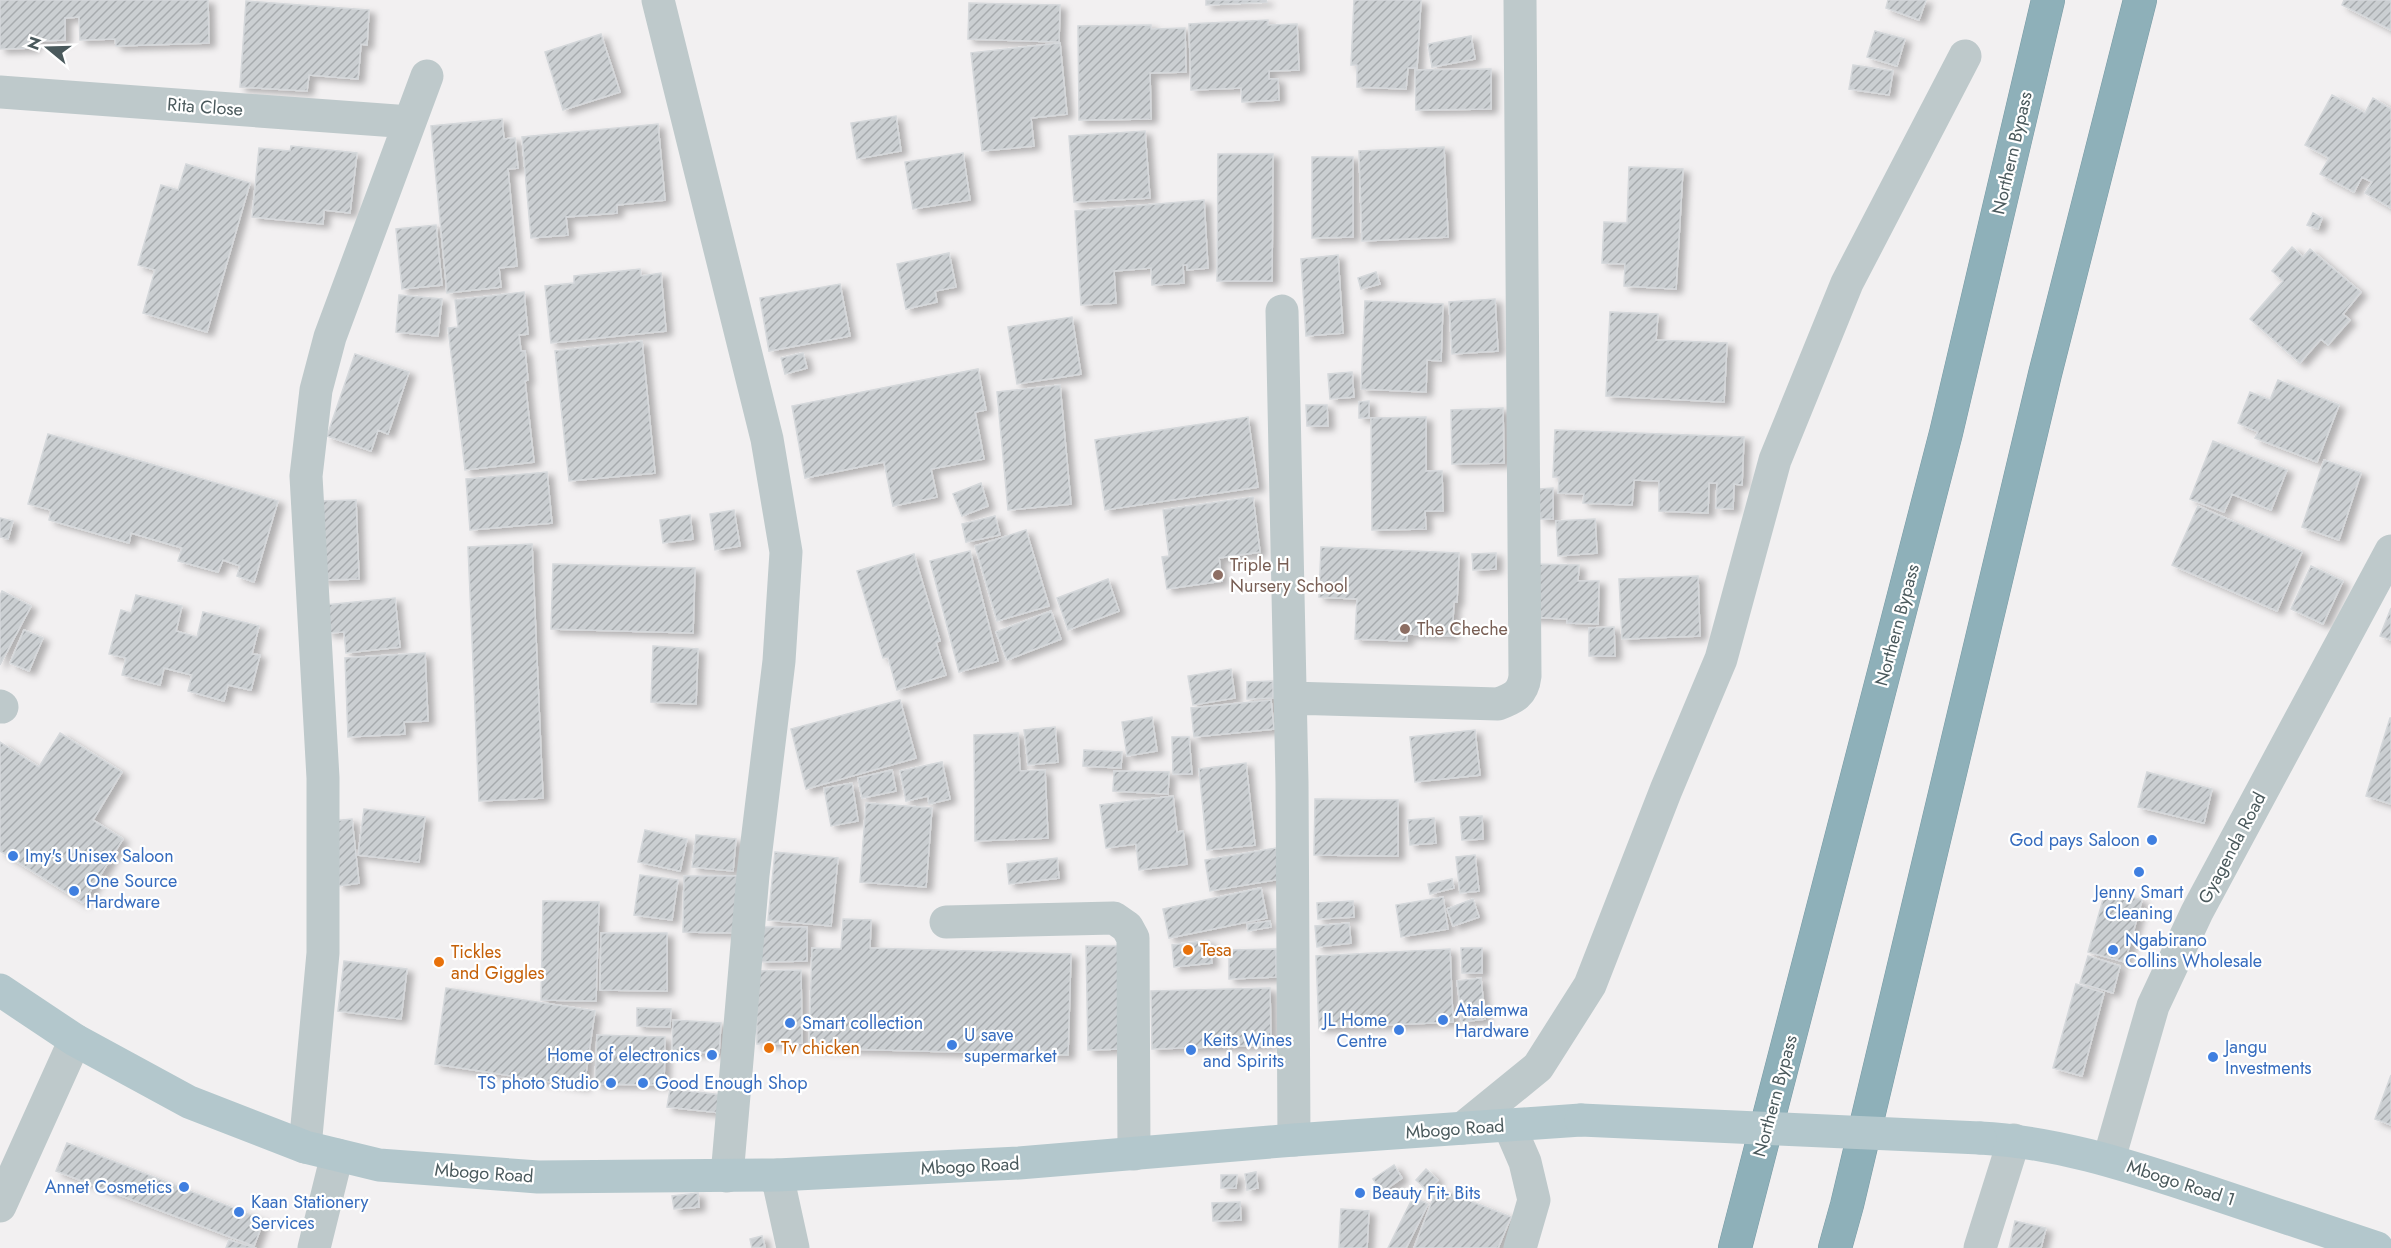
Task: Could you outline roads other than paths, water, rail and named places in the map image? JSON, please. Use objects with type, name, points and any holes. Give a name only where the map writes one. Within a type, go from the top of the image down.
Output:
[{"type":"highway","name":"Northern Bypass","points":[[1735,1248],[1946,433],[2048,0]]},
{"type":"highway","points":[[1835,1248],[1850,1194],[2045,374],[2140,0]]},
{"type":"main road","name":"Mbogo Road","points":[[0,990],[75,1040],[189,1102],[305,1147],[380,1165],[538,1177],[777,1175],[1019,1163],[1294,1140],[1581,1120],[1980,1138]]},
{"type":"main road","name":"Mbogo Road 1","points":[[1980,1138],[2014,1140],[2064,1148],[2109,1159],[2377,1248]]},
{"type":"street","points":[[658,0],[767,438],[786,552],[779,661],[753,875],[727,1176]]},
{"type":"street","points":[[1290,698],[1498,704],[1515,698],[1524,688],[1526,676],[1520,0]]},
{"type":"street","points":[[1463,1128],[1538,1067],[1590,985],[1666,790],[1721,659],[1775,460],[1846,283],[1965,56]]},
{"type":"street","points":[[305,1147],[323,953],[323,778],[306,476],[316,390],[330,337],[350,289],[427,76]]},
{"type":"street","name":"Rita Close","points":[[0,92],[410,122]]},
{"type":"street","points":[[1282,311],[1290,698],[1294,1140]]},
{"type":"street","name":"Gyagenda Road","points":[[2109,1159],[2153,1006],[2198,912],[2391,551]]},
{"type":"street","points":[[946,922],[1114,918],[1127,927],[1133,938],[1134,1154]]},
{"type":"street","points":[[0,1206],[75,1040]]},
{"type":"street","points":[[1509,1125],[1525,1162],[1534,1200],[1520,1248]]},
{"type":"street","points":[[1980,1248],[2014,1140]]},
{"type":"street","points":[[314,1248],[337,1155]]},
{"type":"street","points":[[777,1175],[793,1248]]},
{"type":"place","name":"Triple H Nursery School","points":[[1218,575]]},
{"type":"place","name":"The Cheche","points":[[1405,629]]},
{"type":"place","name":"God pays Saloon","points":[[2152,840]]},
{"type":"place","name":"Imy's Unisex Saloon","points":[[13,856]]},
{"type":"place","name":"Jenny Smart Cleaning","points":[[2139,872]]},
{"type":"place","name":"One Source Hardware","points":[[74,891]]},
{"type":"place","name":"Tesa","points":[[1188,950]]},
{"type":"place","name":"Ngabirano Collins Wholesale","points":[[2113,950]]},
{"type":"place","name":"Tickles and Giggles","points":[[439,962]]},
{"type":"place","name":"Atalemwa Hardware","points":[[1443,1020]]},
{"type":"place","name":"Smart collection","points":[[790,1023]]},
{"type":"place","name":"JL Home Centre","points":[[1399,1030]]},
{"type":"place","name":"U save supermarket","points":[[952,1045]]},
{"type":"place","name":"Tv chicken","points":[[769,1048]]},
{"type":"place","name":"Keits Wines and Spirits","points":[[1191,1050]]},
{"type":"place","name":"Home of electronics","points":[[712,1055]]},
{"type":"place","name":"Jangu Investments","points":[[2213,1057]]},
{"type":"place","name":"TS photo Studio","points":[[611,1083]]},
{"type":"place","name":"Good Enough Shop","points":[[643,1083]]},
{"type":"place","name":"Annet Cosmetics","points":[[184,1187]]},
{"type":"place","name":"Beauty Fit- Bits","points":[[1360,1193]]},
{"type":"place","name":"Kaan Stationery Services","points":[[239,1212]]}]
